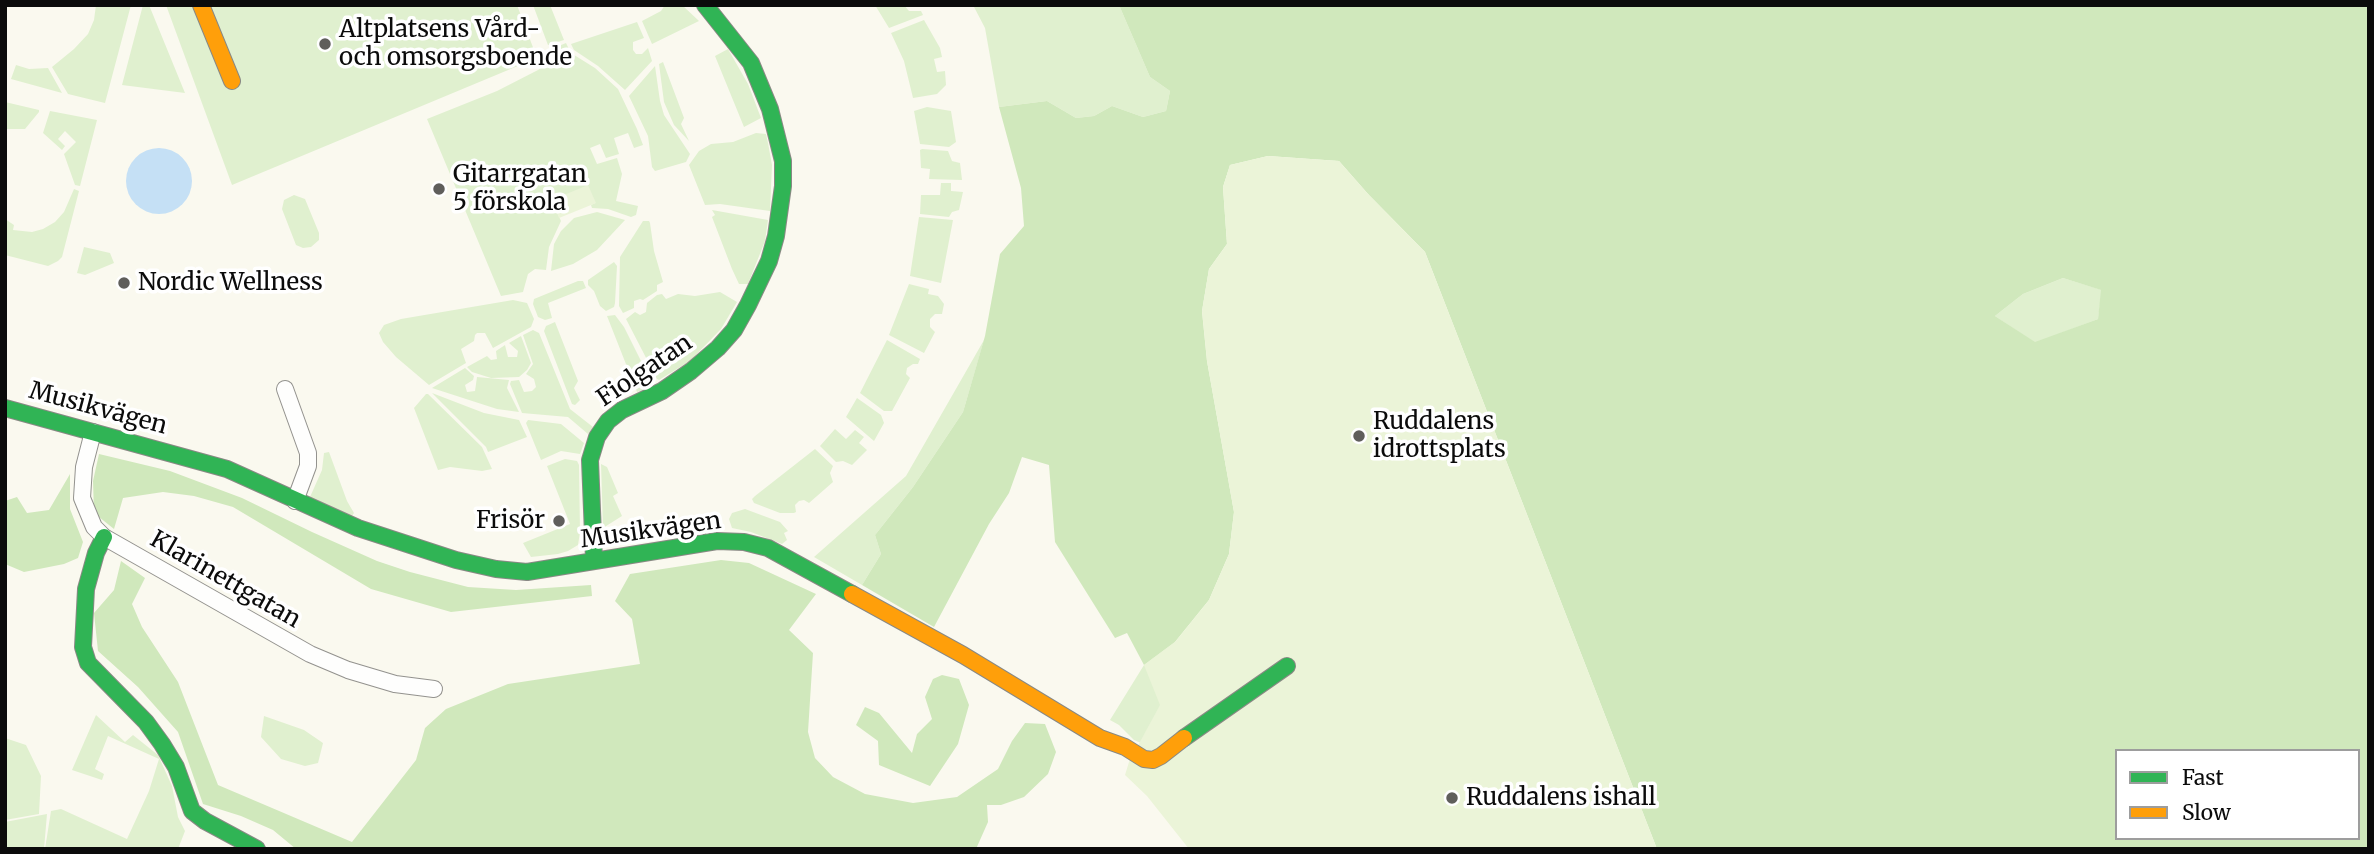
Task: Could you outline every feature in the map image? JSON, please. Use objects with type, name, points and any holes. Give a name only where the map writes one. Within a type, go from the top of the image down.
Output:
[{"type":"street","points":[[201,5],[232,81]]},
{"type":"street","name":"Fiolgatan","points":[[594,560],[590,460],[597,437],[608,421],[622,410],[662,391],[718,348],[734,330],[748,306],[769,261],[776,236],[783,186],[783,161],[771,108],[751,63],[705,5]]},
{"type":"street","points":[[285,389],[308,453],[308,466],[295,500]]},
{"type":"street","name":"Musikvägen","points":[[5,408],[227,469],[399,543],[496,569],[527,572],[717,541],[744,542],[768,548],[963,655],[1013,688],[1100,738],[1125,747],[1144,759],[1153,760],[1161,756],[1287,666]]},
{"type":"street","name":"Klarinettgatan","points":[[93,432],[84,467],[82,498],[94,527],[104,537],[310,654],[348,670],[395,684],[434,689]]},
{"type":"street","points":[[104,537],[96,553],[86,589],[83,647],[88,663],[146,722],[162,744],[176,767],[192,811],[257,849]]},
{"type":"green space","points":[[96,5],[131,5],[105,103],[68,94],[52,67],[88,34]]},
{"type":"green space","points":[[143,5],[149,5],[185,93],[122,85]]},
{"type":"green space","points":[[166,5],[517,5],[537,58],[232,185]]},
{"type":"green space","points":[[533,5],[550,5],[564,40],[548,45]]},
{"type":"green space","points":[[665,5],[682,5],[699,21],[652,44],[642,21],[661,11]]},
{"type":"green space","points":[[875,5],[904,5],[909,11],[921,11],[923,15],[889,28]]},
{"type":"green space","points":[[973,5],[1119,5],[1150,77],[1170,91],[1166,111],[1143,117],[1112,106],[1094,116],[1076,118],[1047,101],[999,107],[985,28]]},
{"type":"green space","points":[[1119,5],[2369,5],[2369,849],[1657,849],[1425,252],[1339,161],[1268,156],[1230,165],[1223,187],[1227,244],[1209,269],[1202,311],[1207,361],[1234,512],[1229,554],[1209,600],[1175,642],[1144,665],[1127,633],[1115,638],[1055,542],[1049,465],[1022,457],[1009,493],[989,524],[934,627],[862,585],[881,554],[875,535],[913,487],[963,412],[985,336],[1000,254],[1024,226],[1021,188],[999,107],[1047,101],[1076,118],[1094,116],[1112,106],[1143,117],[1166,111],[1170,91],[1150,77]],"holes":[[[2063,278],[2101,290],[2098,319],[2035,342],[1995,316],[2023,294]]]},
{"type":"green space","points":[[924,20],[940,48],[942,57],[934,59],[937,72],[945,71],[946,85],[937,94],[913,98],[904,61],[891,33]]},
{"type":"green space","points":[[637,22],[644,38],[633,42],[633,50],[636,54],[642,54],[648,48],[652,61],[625,90],[598,66],[574,50],[571,44]]},
{"type":"green space","points":[[566,43],[571,53],[595,68],[618,89],[637,129],[643,145],[634,148],[628,133],[614,138],[619,154],[606,158],[600,144],[590,148],[597,164],[617,158],[622,174],[616,201],[638,206],[636,215],[631,217],[608,209],[592,208],[591,205],[595,203],[552,201],[561,221],[549,247],[546,270],[535,269],[528,274],[523,292],[501,296],[427,119],[497,91],[538,70],[546,64],[549,50]]},
{"type":"green space","points":[[728,49],[748,84],[761,118],[744,127],[715,56]]},
{"type":"green space","points":[[663,62],[684,118],[681,124],[689,141],[674,125],[664,102],[659,64]]},
{"type":"green space","points":[[16,65],[29,69],[48,68],[62,93],[11,79]]},
{"type":"green space","points":[[655,66],[664,115],[690,154],[686,162],[655,171],[652,167],[648,136],[629,96]]},
{"type":"green space","points":[[5,102],[39,112],[25,129],[6,129]]},
{"type":"green space","points":[[927,107],[951,111],[956,142],[949,147],[920,144],[914,111]]},
{"type":"green space","points":[[50,111],[97,120],[80,186],[75,185],[64,154],[76,142],[65,131],[58,139],[65,146],[62,150],[43,133]]},
{"type":"green space","points":[[756,133],[766,134],[772,165],[770,211],[720,204],[705,205],[689,165],[699,151],[711,144],[733,142]]},
{"type":"green space","points":[[922,149],[948,151],[952,161],[960,163],[962,180],[929,179],[930,169],[921,168]]},
{"type":"green space","name":"Ruddalens idrottsplats","points":[[1268,156],[1339,161],[1425,252],[1657,849],[1189,849],[1147,796],[1125,775],[1129,762],[1160,705],[1144,665],[1175,642],[1209,600],[1229,554],[1234,512],[1207,361],[1202,311],[1209,269],[1227,244],[1223,187],[1230,165]]},
{"type":"green space","points":[[941,183],[951,183],[951,191],[963,192],[959,210],[952,212],[949,217],[920,214],[921,195],[940,195]]},
{"type":"green space","points":[[588,185],[596,203],[559,218],[552,200]]},
{"type":"green space","points":[[74,189],[79,191],[62,257],[58,261],[48,266],[5,255],[5,219],[14,225],[13,230],[32,232],[43,229],[55,222],[64,212]]},
{"type":"green space","points":[[294,195],[305,199],[319,233],[319,240],[311,247],[296,245],[282,209],[284,200]]},
{"type":"green space","points":[[712,210],[768,220],[765,241],[748,284],[739,284],[712,217],[715,215]]},
{"type":"green space","points":[[597,212],[625,220],[597,250],[573,264],[551,271],[554,244],[561,231],[574,218]]},
{"type":"green space","points":[[919,217],[953,220],[941,283],[910,276]]},
{"type":"green space","points":[[643,221],[650,223],[654,251],[663,282],[657,285],[657,291],[643,300],[634,301],[634,308],[623,313],[619,306],[620,257]]},
{"type":"green space","points":[[84,247],[110,253],[114,263],[85,275],[77,273]]},
{"type":"green space","points":[[614,262],[617,266],[615,303],[614,307],[606,311],[600,306],[588,280]]},
{"type":"green space","points":[[2063,278],[2102,290],[2098,319],[2035,343],[1995,316],[2023,294]]},
{"type":"green space","points":[[583,281],[586,288],[548,303],[552,318],[545,320],[538,317],[534,299]]},
{"type":"green space","points":[[909,284],[929,289],[928,294],[938,296],[944,304],[942,314],[935,314],[930,319],[930,327],[935,332],[924,353],[889,335]]},
{"type":"green space","points":[[720,292],[737,302],[721,329],[690,361],[657,379],[626,319],[635,312],[640,315],[646,312],[647,303],[657,295],[662,294],[666,299],[678,294],[695,296]]},
{"type":"green space","points":[[513,300],[527,303],[534,319],[531,327],[493,348],[485,333],[477,333],[474,341],[461,349],[466,363],[429,385],[396,357],[379,333],[384,325],[401,319]]},
{"type":"green space","points":[[615,315],[624,327],[654,387],[637,392],[607,316]]},
{"type":"green space","points":[[555,322],[578,381],[574,388],[580,400],[575,405],[572,404],[544,331],[546,326]]},
{"type":"green space","points":[[533,330],[539,333],[570,409],[593,427],[588,434],[568,417],[522,413],[510,384],[511,381],[519,380],[524,392],[532,391],[536,387],[534,379],[526,374],[533,364],[523,335]]},
{"type":"green space","points":[[521,336],[531,363],[519,377],[491,378],[472,372],[467,367],[487,356],[491,360],[497,359],[496,351],[505,345],[508,357],[517,357],[518,351],[509,343]]},
{"type":"green space","points":[[887,340],[920,359],[918,364],[907,368],[906,374],[910,378],[892,411],[884,411],[860,393]]},
{"type":"green space","points":[[984,340],[963,412],[913,487],[875,535],[881,554],[862,585],[814,557],[906,476]]},
{"type":"green space","points":[[465,368],[474,376],[473,380],[465,385],[467,392],[475,391],[477,377],[509,380],[507,388],[519,412],[497,409],[432,388]]},
{"type":"green space","points":[[432,393],[484,413],[519,420],[527,437],[488,452]]},
{"type":"green space","points":[[426,394],[482,447],[492,469],[482,471],[450,467],[438,470],[414,408]]},
{"type":"green space","points":[[857,398],[881,415],[884,423],[874,441],[846,417]]},
{"type":"green space","points":[[528,420],[561,424],[584,443],[580,454],[561,451],[541,460],[526,423]]},
{"type":"green space","points":[[835,429],[846,439],[855,430],[864,437],[859,443],[867,450],[852,465],[843,461],[836,462],[820,446]]},
{"type":"green space","points":[[815,449],[833,466],[830,473],[833,482],[809,503],[799,501],[795,505],[794,513],[780,513],[754,503],[752,499],[755,496]]},
{"type":"green space","points":[[329,452],[354,513],[352,516],[310,497],[322,470],[324,453]]},
{"type":"green space","points":[[99,454],[170,471],[242,498],[377,561],[410,572],[468,587],[516,590],[591,585],[592,596],[451,612],[371,589],[233,507],[194,496],[163,492],[123,498],[114,529],[94,513],[93,481]]},
{"type":"green space","points":[[565,459],[577,461],[579,465],[578,545],[558,554],[531,557],[523,543],[570,524],[547,466]]},
{"type":"green space","points":[[601,464],[607,467],[618,493],[613,496],[622,516],[603,528]]},
{"type":"green space","points":[[70,474],[70,509],[83,542],[78,558],[64,564],[24,572],[5,564],[5,501],[17,497],[27,513],[49,510]]},
{"type":"green space","points":[[745,509],[780,522],[788,531],[784,533],[787,540],[782,544],[732,528],[729,519],[732,513]]},
{"type":"green space","points":[[721,560],[749,563],[816,594],[789,630],[813,653],[808,732],[815,758],[833,777],[865,794],[913,803],[957,797],[998,769],[1025,723],[1045,724],[1056,752],[1048,774],[1024,797],[1001,805],[987,805],[988,822],[976,849],[296,849],[273,830],[203,804],[178,732],[138,687],[98,651],[94,613],[114,590],[121,561],[145,578],[132,604],[142,627],[178,682],[218,785],[352,842],[416,760],[425,728],[446,709],[508,684],[640,664],[632,619],[615,601],[630,574]]},
{"type":"green space","points":[[1198,640],[1148,746],[1134,740],[1110,720],[1144,665],[1175,642]]},
{"type":"green space","points":[[942,675],[959,679],[969,705],[958,744],[930,786],[879,765],[878,741],[856,725],[865,707],[879,713],[912,753],[917,734],[932,719],[925,697],[933,679]]},
{"type":"green space","points":[[96,715],[125,742],[133,735],[158,755],[172,786],[178,817],[185,831],[178,849],[45,849],[51,811],[61,809],[127,839],[149,791],[159,759],[108,736],[95,769],[104,774],[102,780],[72,770]]},
{"type":"green space","points":[[264,716],[304,730],[323,743],[318,763],[305,766],[281,759],[261,737]]},
{"type":"green space","points":[[5,738],[26,745],[41,776],[39,814],[5,820]]},
{"type":"green space","points":[[47,814],[44,849],[5,849],[5,822]]},
{"type":"water","points":[[159,148],[182,158],[192,181],[182,204],[159,214],[136,204],[126,181],[136,158]]},
{"type":"traffic: fast","points":[[594,560],[590,460],[597,437],[608,421],[622,410],[662,391],[718,348],[734,330],[748,305],[769,261],[776,236],[783,186],[783,161],[770,109],[751,63],[705,5]]},
{"type":"traffic: fast","points":[[5,408],[227,469],[358,528],[456,560],[496,569],[527,572],[717,541],[744,542],[768,548],[852,594]]},
{"type":"traffic: fast","points":[[104,537],[96,553],[86,589],[83,647],[88,663],[146,722],[162,744],[176,767],[192,811],[257,849]]},
{"type":"traffic: fast","points":[[1184,738],[1287,666]]},
{"type":"traffic: slow","points":[[201,5],[232,81]]},
{"type":"traffic: slow","points":[[852,594],[963,655],[1100,738],[1125,747],[1144,759],[1153,760],[1161,756],[1184,738]]},
{"type":"place","name":"Altplatsens Vård- och omsorgsboende","points":[[325,44]]},
{"type":"place","name":"Gitarrgatan 5 förskola","points":[[439,189]]},
{"type":"place","name":"Nordic Wellness","points":[[124,283]]},
{"type":"place","name":"Ruddalens idrottsplats","points":[[1359,436]]},
{"type":"place","name":"Frisör","points":[[559,521]]},
{"type":"place","name":"Ruddalens ishall","points":[[1452,798]]}]
